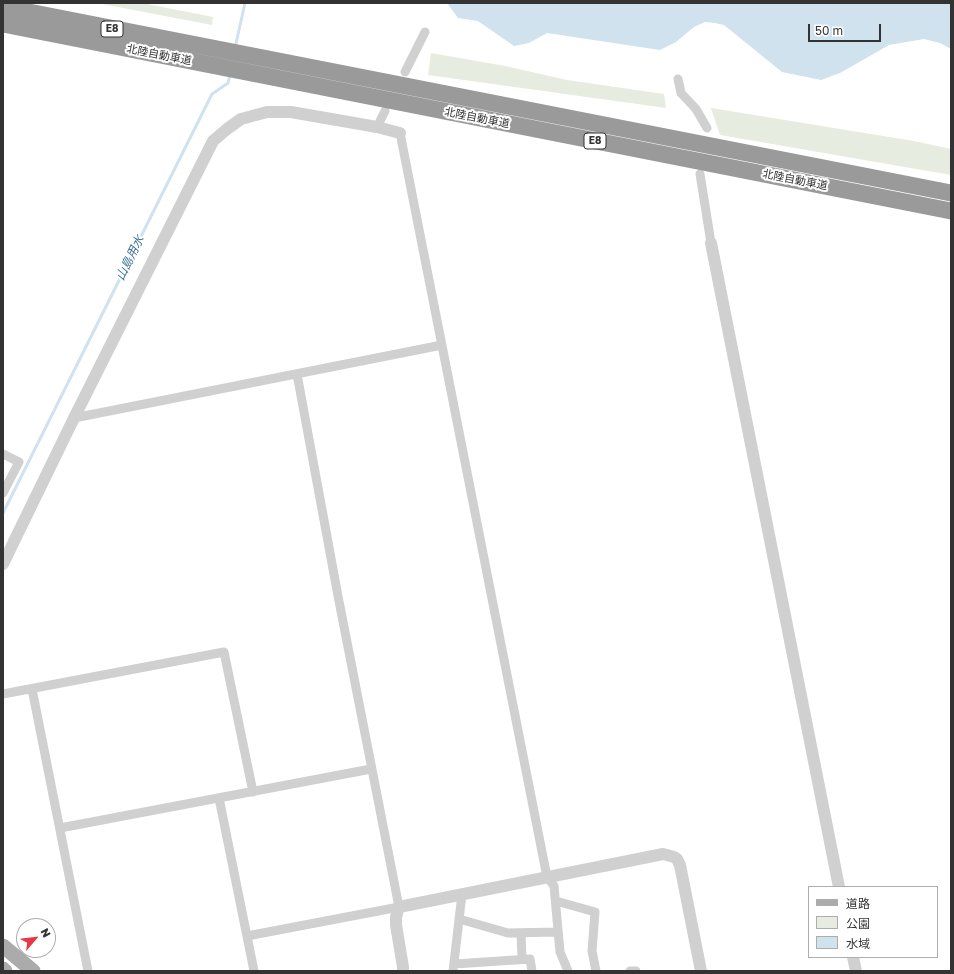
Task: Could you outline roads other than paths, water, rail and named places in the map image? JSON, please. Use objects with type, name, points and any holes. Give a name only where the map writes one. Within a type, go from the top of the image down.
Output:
[{"type":"highway","name":"北陸自動車道","points":[[3,7],[241,63],[951,211]]},
{"type":"highway","name":"北陸自動車道","points":[[3,24],[219,58]]},
{"type":"highway","name":"北陸自動車道","points":[[241,63],[951,193]]},
{"type":"main road","points":[[3,946],[33,971]]},
{"type":"street","points":[[405,72],[425,32]]},
{"type":"street","points":[[678,79],[681,93],[696,109],[707,128]]},
{"type":"street","points":[[3,564],[8,543],[74,418],[213,141],[241,120],[267,112],[291,112],[377,127],[400,133],[547,877],[554,886],[560,952],[568,971]]},
{"type":"street","points":[[377,127],[385,112]]},
{"type":"street","points":[[700,174],[711,243],[839,886]]},
{"type":"street","points":[[74,418],[442,346]]},
{"type":"street","points":[[296,374],[399,907],[396,917],[396,925],[403,971]]},
{"type":"street","points":[[3,454],[20,462],[3,493]]},
{"type":"street","points":[[3,694],[224,652],[253,792]]},
{"type":"street","points":[[32,689],[88,971]]},
{"type":"street","points":[[60,828],[372,769]]},
{"type":"street","points":[[219,798],[254,971]]},
{"type":"street","points":[[247,936],[663,854],[674,857],[680,865],[701,971]]},
{"type":"street","points":[[462,894],[454,968],[530,959],[532,971]]},
{"type":"street","points":[[556,901],[595,912],[592,951],[596,971]]},
{"type":"street","points":[[459,919],[508,933],[558,932]]},
{"type":"street","points":[[521,933],[522,959]]},
{"type":"street","points":[[853,958],[856,971]]},
{"type":"street","points":[[630,971],[636,971]]},
{"type":"water","points":[[447,3],[951,3],[951,49],[940,43],[924,39],[889,45],[840,73],[821,80],[782,72],[724,25],[715,23],[705,22],[694,27],[676,42],[660,50],[547,33],[529,43],[514,46],[478,21],[458,18]]},
{"type":"waterway","name":"山島用水","points":[[235,48],[245,3]]},
{"type":"waterway","name":"山島用水","points":[[3,513],[212,94],[228,83],[230,75]]}]
